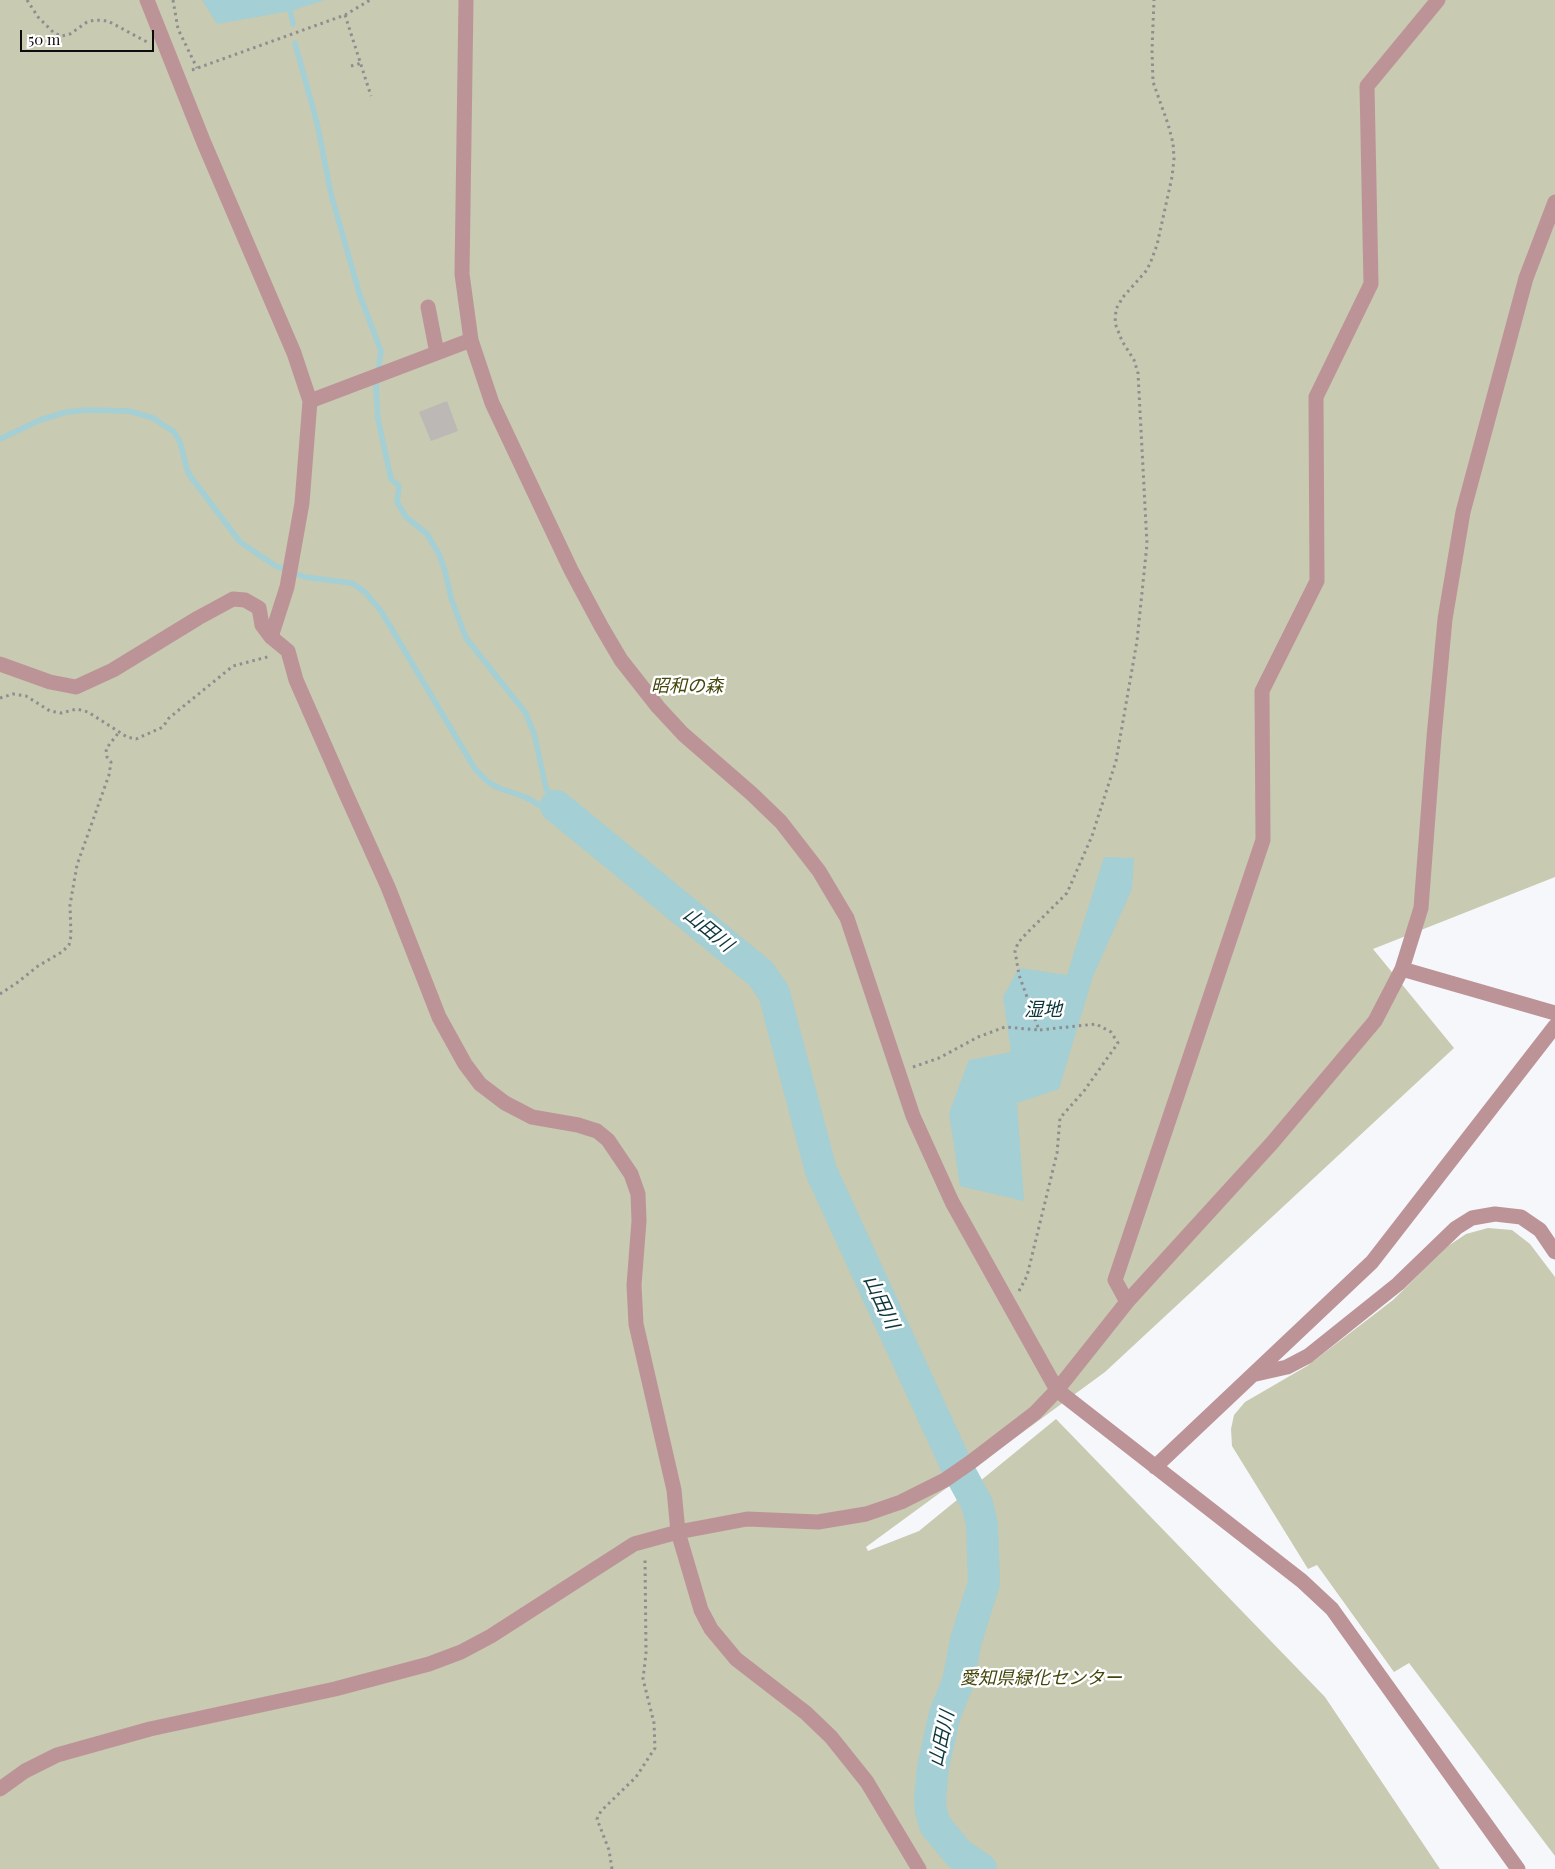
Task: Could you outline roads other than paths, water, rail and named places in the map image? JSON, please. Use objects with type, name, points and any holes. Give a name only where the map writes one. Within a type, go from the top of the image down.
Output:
[{"type":"street","points":[[147,0],[294,353],[310,401],[302,503],[287,587],[271,637]]},
{"type":"street","points":[[466,0],[462,274],[471,340],[492,403],[571,570],[601,626],[621,660],[658,707],[683,734],[752,794],[780,822],[819,871],[847,918],[882,1017],[913,1116],[952,1202],[1057,1390],[1302,1581],[1332,1609],[1518,1869]]},
{"type":"street","points":[[1127,1302],[1115,1280],[1263,840],[1262,691],[1317,581],[1316,397],[1371,284],[1367,86],[1438,0]]},
{"type":"street","points":[[0,1789],[25,1771],[57,1755],[150,1729],[335,1689],[429,1664],[461,1652],[491,1636],[634,1544],[678,1532],[747,1519],[818,1522],[866,1514],[901,1502],[945,1480],[972,1462],[1035,1413],[1057,1390],[1127,1302],[1272,1142],[1375,1021],[1402,970],[1421,908],[1445,619],[1463,512],[1526,278],[1555,202]]},
{"type":"street","points":[[428,306],[437,353]]},
{"type":"street","points":[[310,401],[471,340]]},
{"type":"street","points":[[0,664],[50,682],[76,687],[121,666],[198,618],[233,599],[245,600],[259,608],[262,625],[271,637],[288,651],[296,680],[388,887],[439,1017],[464,1064],[480,1084],[505,1102],[532,1117],[578,1125],[598,1131],[608,1140],[631,1174],[638,1194],[639,1221],[634,1285],[636,1324],[674,1490],[678,1532],[701,1610],[711,1629],[736,1659],[806,1713],[831,1737],[867,1782],[919,1869]]},
{"type":"street","points":[[1402,970],[1555,1013]]},
{"type":"street","points":[[1155,1467],[1372,1262],[1555,1026]]},
{"type":"street","points":[[1255,1374],[1287,1367],[1308,1356],[1398,1284],[1456,1228],[1472,1218],[1495,1214],[1521,1217],[1540,1230],[1555,1252]]},
{"type":"water","points":[[202,0],[325,0],[290,11],[217,24]]},
{"type":"water","name":"湿地","points":[[1104,857],[1134,858],[1132,889],[1093,976],[1059,1089],[1017,1103],[1024,1201],[960,1186],[949,1113],[969,1060],[1011,1052],[1003,997],[1019,968],[1067,975]]},
{"type":"waterway","points":[[288,0],[293,24]]},
{"type":"waterway","points":[[0,439],[40,420],[67,412],[88,410],[129,411],[153,418],[174,432],[180,442],[188,473],[240,542],[274,565],[304,577],[352,583],[365,592],[381,611],[475,769],[488,782],[525,797],[543,807],[556,806],[546,788],[534,733],[525,712],[466,638],[451,598],[439,554],[427,534],[406,517],[397,502],[399,486],[391,479],[378,419],[376,388],[381,351],[360,296],[331,194],[317,123],[295,43]]},
{"type":"waterway","name":"山田川","points":[[556,806],[761,974],[774,993],[821,1171],[957,1467],[977,1504],[982,1524],[984,1583],[966,1640],[958,1682],[945,1714],[933,1767],[930,1797],[935,1825],[959,1854],[981,1869]]},
{"type":"park label","name":"昭和の森","points":[[687,686]]},
{"type":"park label","name":"愛知県緑化センター","points":[[1041,1678]]}]
